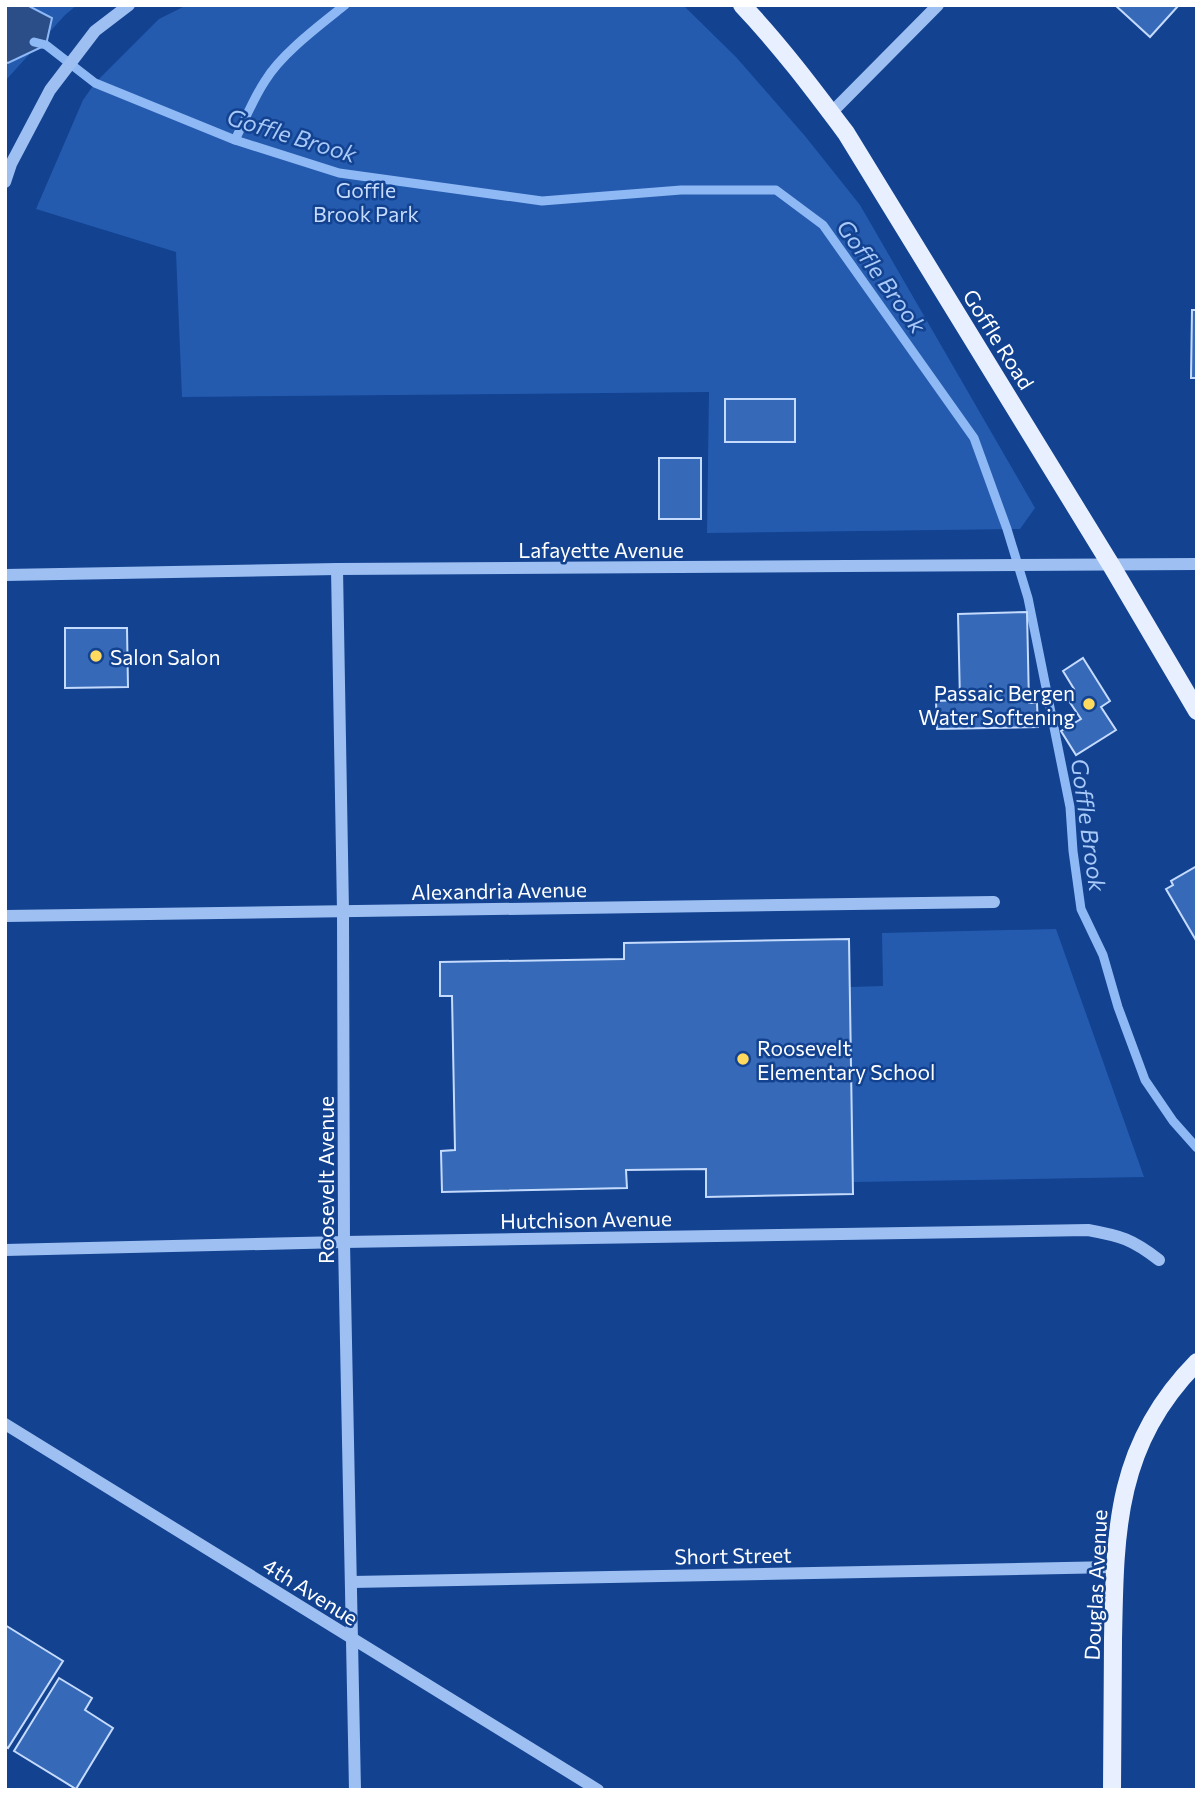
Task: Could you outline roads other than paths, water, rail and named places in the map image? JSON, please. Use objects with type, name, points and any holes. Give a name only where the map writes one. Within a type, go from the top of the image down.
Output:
[{"type":"main road","name":"Goffle Road","points":[[742,5],[796,68],[846,133],[1111,565],[1197,711]]},
{"type":"main road","name":"Douglas Avenue","points":[[1112,1790],[1114,1567],[1118,1524],[1126,1484],[1139,1445],[1159,1409],[1197,1362]]},
{"type":"street","points":[[5,182],[11,164],[50,90],[95,31],[129,5]]},
{"type":"street","points":[[831,113],[938,5]]},
{"type":"street","name":"Lafayette Avenue","points":[[5,575],[337,569],[1197,564]]},
{"type":"street","name":"Roosevelt Avenue","points":[[337,569],[343,911],[344,1242],[355,1790]]},
{"type":"street","name":"Alexandria Avenue","points":[[5,916],[994,902]]},
{"type":"street","name":"Hutchison Avenue","points":[[5,1250],[1087,1230],[1115,1235],[1139,1244],[1159,1260]]},
{"type":"street","name":"4th Avenue","points":[[5,1424],[598,1790]]},
{"type":"street","name":"Short Street","points":[[352,1582],[1114,1567]]},
{"type":"waterway","points":[[235,140],[272,71],[302,40],[345,5]]},
{"type":"waterway","name":"Goffle Brook","points":[[34,42],[46,45],[95,83],[235,140],[339,173],[542,201],[681,190],[776,190],[823,225],[974,438],[1007,529],[1028,598],[1070,807],[1081,909],[1103,955],[1118,1007],[1145,1080],[1173,1121],[1197,1148]]},
{"type":"place","name":"Salon Salon","points":[[96,656]]},
{"type":"place","name":"Passaic Bergen Water Softening","points":[[1089,704]]},
{"type":"place","name":"Roosevelt Elementary School","points":[[743,1059]]},
{"type":"park label","name":"Goffle Brook Park","points":[[366,201]]}]
